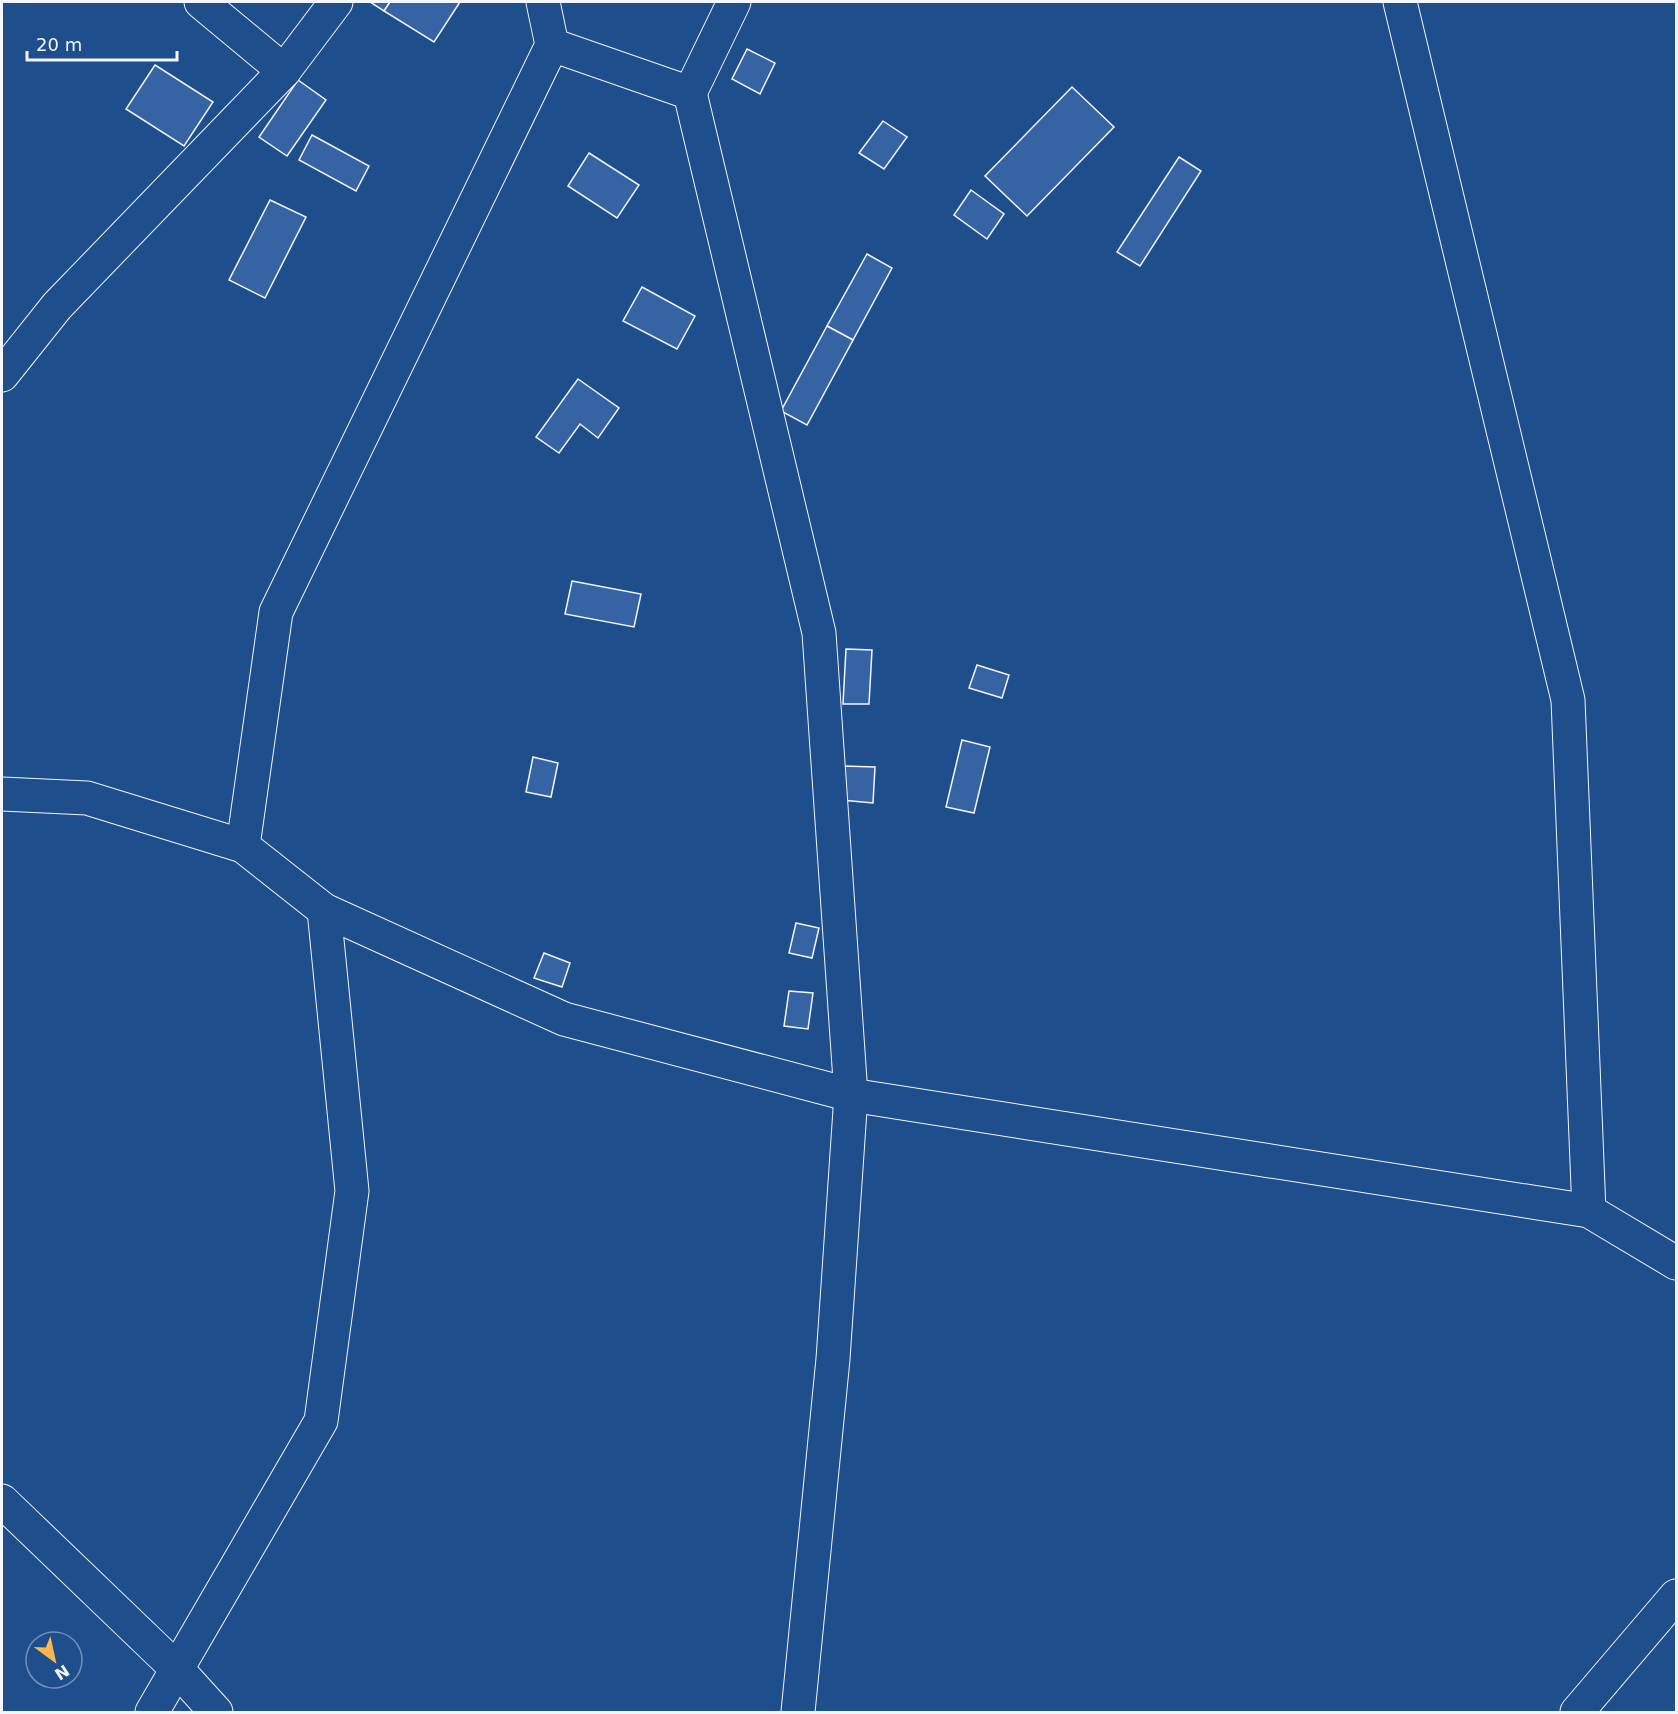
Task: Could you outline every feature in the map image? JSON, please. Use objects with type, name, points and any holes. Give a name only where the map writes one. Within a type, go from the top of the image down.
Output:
[{"type":"street","points":[[201,2],[284,70]]},
{"type":"street","points":[[2,375],[57,306],[284,70],[336,2]]},
{"type":"street","points":[[243,846],[276,612],[552,45],[543,2]]},
{"type":"street","points":[[734,2],[690,93],[819,633],[851,1095],[833,1359],[798,1713]]},
{"type":"street","points":[[1400,2],[1568,700],[1589,1211]]},
{"type":"street","points":[[552,45],[690,93]]},
{"type":"street","points":[[2,794],[87,798],[243,846],[324,910],[564,1019],[851,1095],[1589,1211],[1677,1263]]},
{"type":"street","points":[[152,1713],[321,1421],[352,1191],[324,910]]},
{"type":"street","points":[[2,1501],[177,1669],[216,1713]]},
{"type":"street","points":[[1577,1713],[1677,1596]]},
{"type":"building","points":[[370,2],[390,2],[384,11]]},
{"type":"building","points":[[390,2],[460,2],[434,42],[384,11]]},
{"type":"building","points":[[747,49],[775,63],[760,94],[732,79]]},
{"type":"building","points":[[155,65],[213,102],[184,146],[126,109]]},
{"type":"building","points":[[298,80],[326,100],[287,156],[259,137]]},
{"type":"building","points":[[1072,87],[1114,127],[1027,216],[985,176]]},
{"type":"building","points":[[883,121],[907,137],[884,169],[859,153]]},
{"type":"building","points":[[312,135],[369,166],[356,191],[299,160]]},
{"type":"building","points":[[589,153],[639,185],[617,218],[568,186]]},
{"type":"building","points":[[1179,157],[1201,171],[1140,266],[1117,252]]},
{"type":"building","points":[[971,190],[1004,214],[987,239],[954,215]]},
{"type":"building","points":[[270,200],[306,217],[265,298],[229,280]]},
{"type":"building","points":[[867,254],[892,268],[853,340],[827,326]]},
{"type":"building","points":[[642,287],[695,316],[677,349],[623,321]]},
{"type":"building","points":[[827,326],[853,340],[807,425],[781,411]]},
{"type":"building","points":[[578,379],[619,408],[598,438],[580,424],[559,453],[536,437]]},
{"type":"building","points":[[572,581],[641,594],[634,627],[565,614]]},
{"type":"building","points":[[846,649],[872,650],[869,704],[843,704]]},
{"type":"building","points":[[977,665],[1009,675],[1002,698],[969,688]]},
{"type":"building","points":[[962,740],[990,747],[974,813],[946,807]]},
{"type":"building","points":[[533,757],[558,763],[551,797],[526,792]]},
{"type":"building","points":[[843,766],[875,767],[873,803],[841,800]]},
{"type":"building","points":[[796,923],[819,928],[812,958],[789,953]]},
{"type":"building","points":[[544,953],[570,963],[562,987],[534,978]]},
{"type":"building","points":[[789,991],[813,993],[808,1029],[784,1026]]}]
